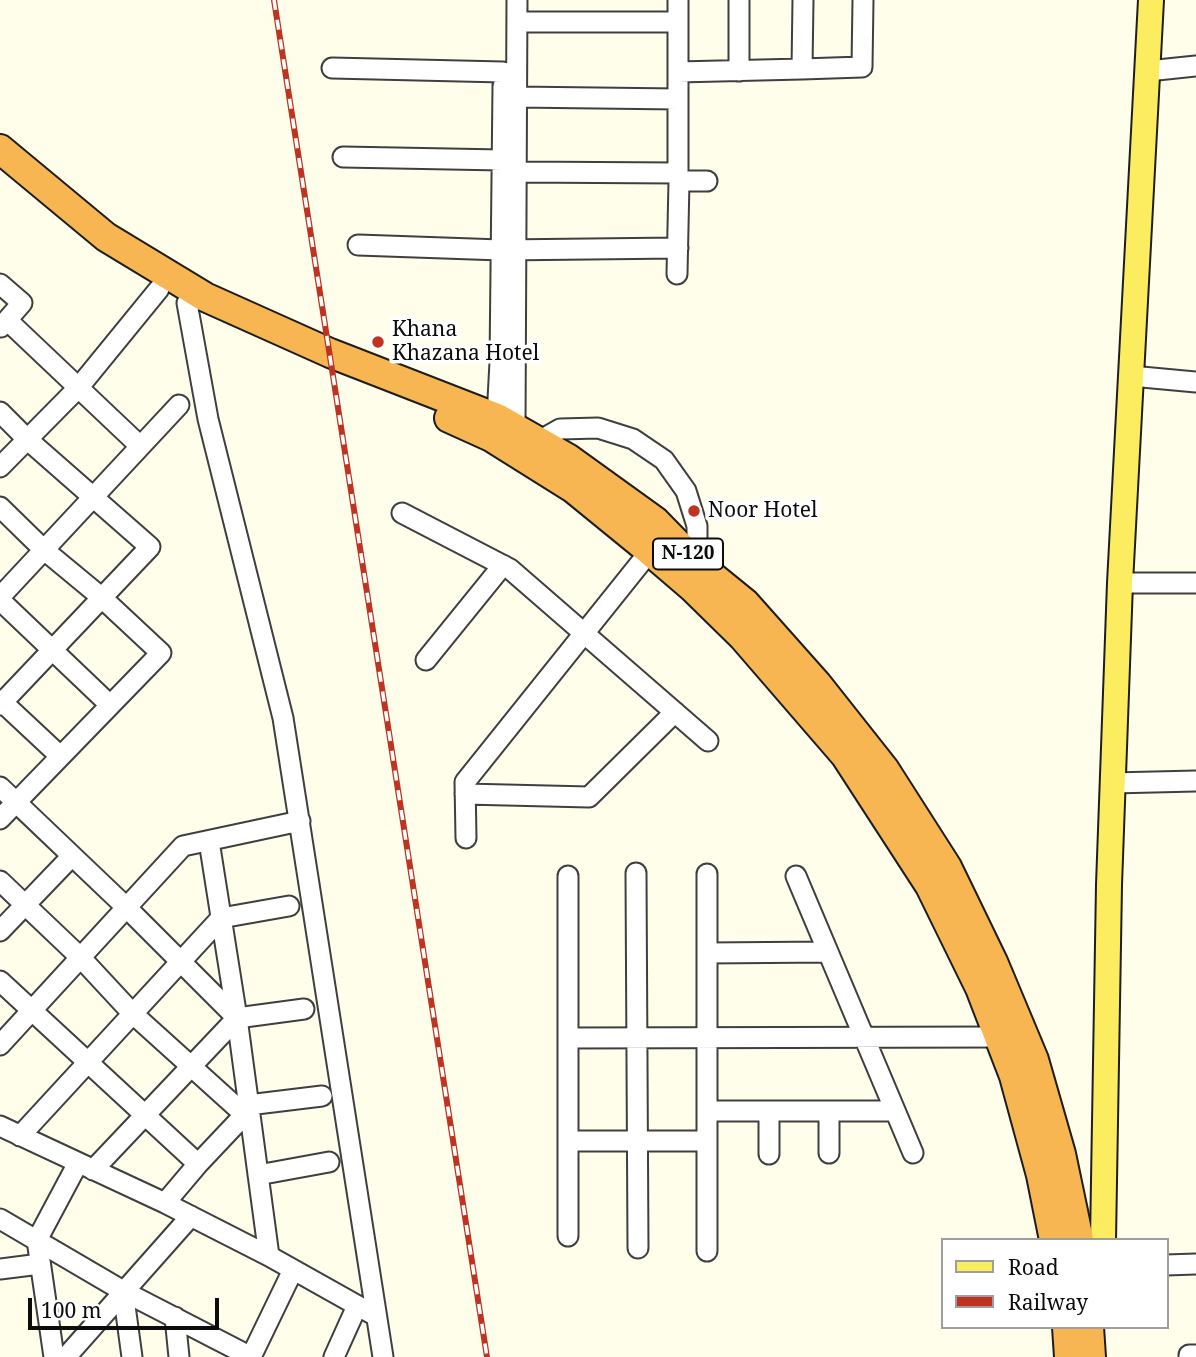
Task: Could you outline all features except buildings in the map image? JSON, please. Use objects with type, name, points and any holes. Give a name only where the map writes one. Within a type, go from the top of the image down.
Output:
[{"type":"highway","name":"N-120","points":[[0,149],[106,237],[205,297],[330,353],[516,429],[569,459],[655,521],[697,564],[745,603],[817,684],[886,770],[947,867],[993,962],[1034,1060],[1061,1154],[1079,1238]]},
{"type":"highway","name":"N-120","points":[[0,172],[96,251],[159,289],[267,344],[331,363],[491,437],[574,489],[692,587],[743,637],[845,755],[930,886],[980,988],[1014,1076],[1041,1175],[1054,1238]]},
{"type":"main road","points":[[1103,1238],[1112,783],[1130,376],[1151,0]]},
{"type":"street","points":[[504,0],[503,72],[509,166],[508,250],[516,429],[597,428],[633,439],[664,460],[686,491],[697,526],[697,564]]},
{"type":"street","points":[[509,166],[516,97],[517,0]]},
{"type":"street","points":[[677,274],[678,0]]},
{"type":"street","points":[[739,0],[739,71]]},
{"type":"street","points":[[802,69],[803,0]]},
{"type":"street","points":[[678,72],[862,67],[863,0]]},
{"type":"street","points":[[517,22],[678,22]]},
{"type":"street","points":[[1148,71],[1196,66]]},
{"type":"street","points":[[332,68],[503,72]]},
{"type":"street","points":[[516,97],[678,99]]},
{"type":"street","points":[[344,157],[679,177],[707,181]]},
{"type":"street","points":[[358,245],[508,250],[678,248]]},
{"type":"street","points":[[0,284],[22,303],[4,324],[79,387],[140,446]]},
{"type":"street","points":[[0,467],[79,387],[159,289]]},
{"type":"street","points":[[187,303],[208,419],[283,718],[383,1357]]},
{"type":"street","points":[[1130,376],[1196,382]]},
{"type":"street","points":[[110,705],[0,599],[43,549],[179,405]]},
{"type":"street","points":[[0,412],[149,547],[1,702],[60,756]]},
{"type":"street","points":[[0,507],[160,653],[0,819]]},
{"type":"street","points":[[402,513],[503,565],[708,741]]},
{"type":"street","points":[[466,838],[465,782],[650,551]]},
{"type":"street","points":[[426,660],[503,565]]},
{"type":"street","points":[[1120,583],[1196,583]]},
{"type":"street","points":[[465,794],[589,797],[675,712]]},
{"type":"street","points":[[1112,783],[1196,782]]},
{"type":"street","points":[[0,787],[237,1018]]},
{"type":"street","points":[[0,1045],[183,846],[300,821]]},
{"type":"street","points":[[209,841],[237,1018],[268,1256]]},
{"type":"street","points":[[0,931],[72,856]]},
{"type":"street","points":[[636,873],[638,1248]]},
{"type":"street","points":[[707,874],[707,1251]]},
{"type":"street","points":[[568,1237],[569,876]]},
{"type":"street","points":[[796,876],[913,1153]]},
{"type":"street","points":[[0,881],[80,958],[132,1013],[190,1065],[247,1110]]},
{"type":"street","points":[[20,1136],[221,918],[289,906]]},
{"type":"street","points":[[707,953],[828,952]]},
{"type":"street","points":[[0,981],[198,1164]]},
{"type":"street","points":[[54,1357],[37,1240],[85,1166],[144,1114],[237,1018],[304,1009]]},
{"type":"street","points":[[568,1031],[997,1031]]},
{"type":"street","points":[[165,1203],[247,1110],[322,1096]]},
{"type":"street","points":[[707,1111],[895,1111]]},
{"type":"street","points":[[769,1111],[769,1154]]},
{"type":"street","points":[[829,1111],[829,1153]]},
{"type":"street","points":[[0,1126],[191,1216],[376,1316]]},
{"type":"street","points":[[568,1141],[707,1141]]},
{"type":"street","points":[[258,1175],[329,1162]]},
{"type":"street","points":[[66,1357],[191,1216]]},
{"type":"street","points":[[0,1219],[123,1291],[251,1357],[293,1270]]},
{"type":"street","points":[[0,1269],[40,1264]]},
{"type":"street","points":[[1168,1265],[1196,1264]]},
{"type":"street","points":[[123,1291],[132,1357]]},
{"type":"street","points":[[334,1357],[357,1306]]},
{"type":"street","points":[[174,1317],[180,1357]]},
{"type":"street","points":[[1189,1357],[1196,1355]]},
{"type":"railway","points":[[274,0],[487,1357]]},
{"type":"place","name":"Khana Khazana Hotel","points":[[378,342]]},
{"type":"place","name":"Noor Hotel","points":[[694,511]]}]
